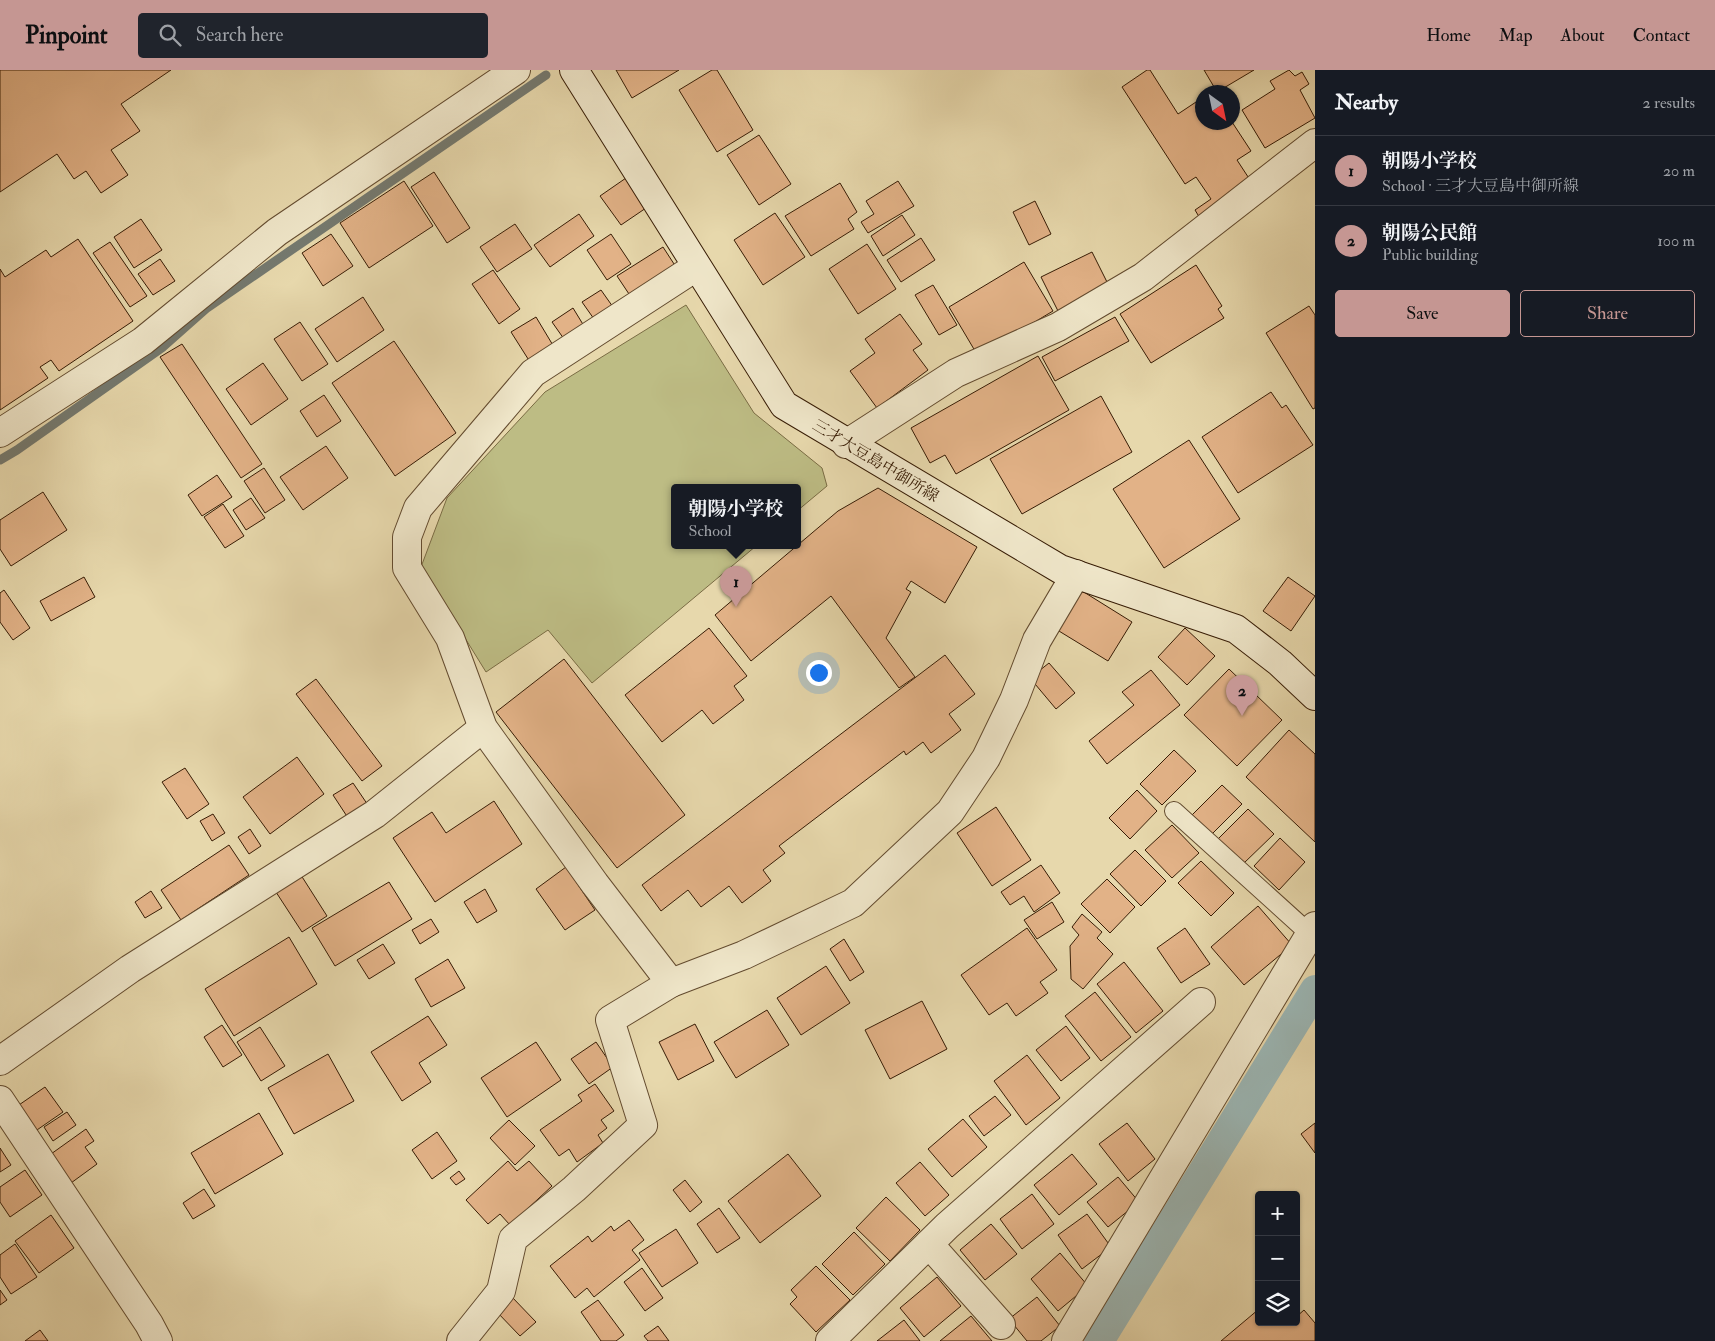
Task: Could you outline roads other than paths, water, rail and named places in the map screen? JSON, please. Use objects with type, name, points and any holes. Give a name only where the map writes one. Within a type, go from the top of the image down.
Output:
[{"type":"street","points":[[0,433],[143,341],[277,232],[516,70]]},
{"type":"street","name":"三才大豆島中御所線","points":[[574,70],[784,405],[846,444],[1060,569],[1236,629],[1280,663],[1315,696]]},
{"type":"street","points":[[846,444],[956,372],[1058,327],[1142,277],[1315,143]]},
{"type":"street","points":[[671,983],[595,884],[484,728],[450,638],[407,568],[407,537],[418,508],[533,373],[696,267]]},
{"type":"street","points":[[464,1340],[501,1291],[513,1239],[574,1189],[643,1125],[610,1020],[671,983],[744,955],[853,903],[950,812],[986,758],[1014,700],[1037,640],[1076,574]]},
{"type":"street","points":[[0,1062],[130,969],[375,814],[484,728]]},
{"type":"street","points":[[1066,1341],[1313,930]]},
{"type":"street","points":[[836,1339],[929,1244],[1201,1002]]},
{"type":"street","points":[[0,1100],[149,1324],[158,1341]]},
{"type":"street","points":[[929,1244],[1000,1326]]},
{"type":"lane","points":[[1174,811],[1313,930]]},
{"type":"waterway","points":[[0,460],[163,347],[207,308],[546,75]]},
{"type":"waterway","points":[[1099,1341],[1315,990]]},
{"type":"place","name":"朝陽小学校","points":[[736,607]]},
{"type":"place","name":"朝陽公民館","points":[[1242,716]]}]
